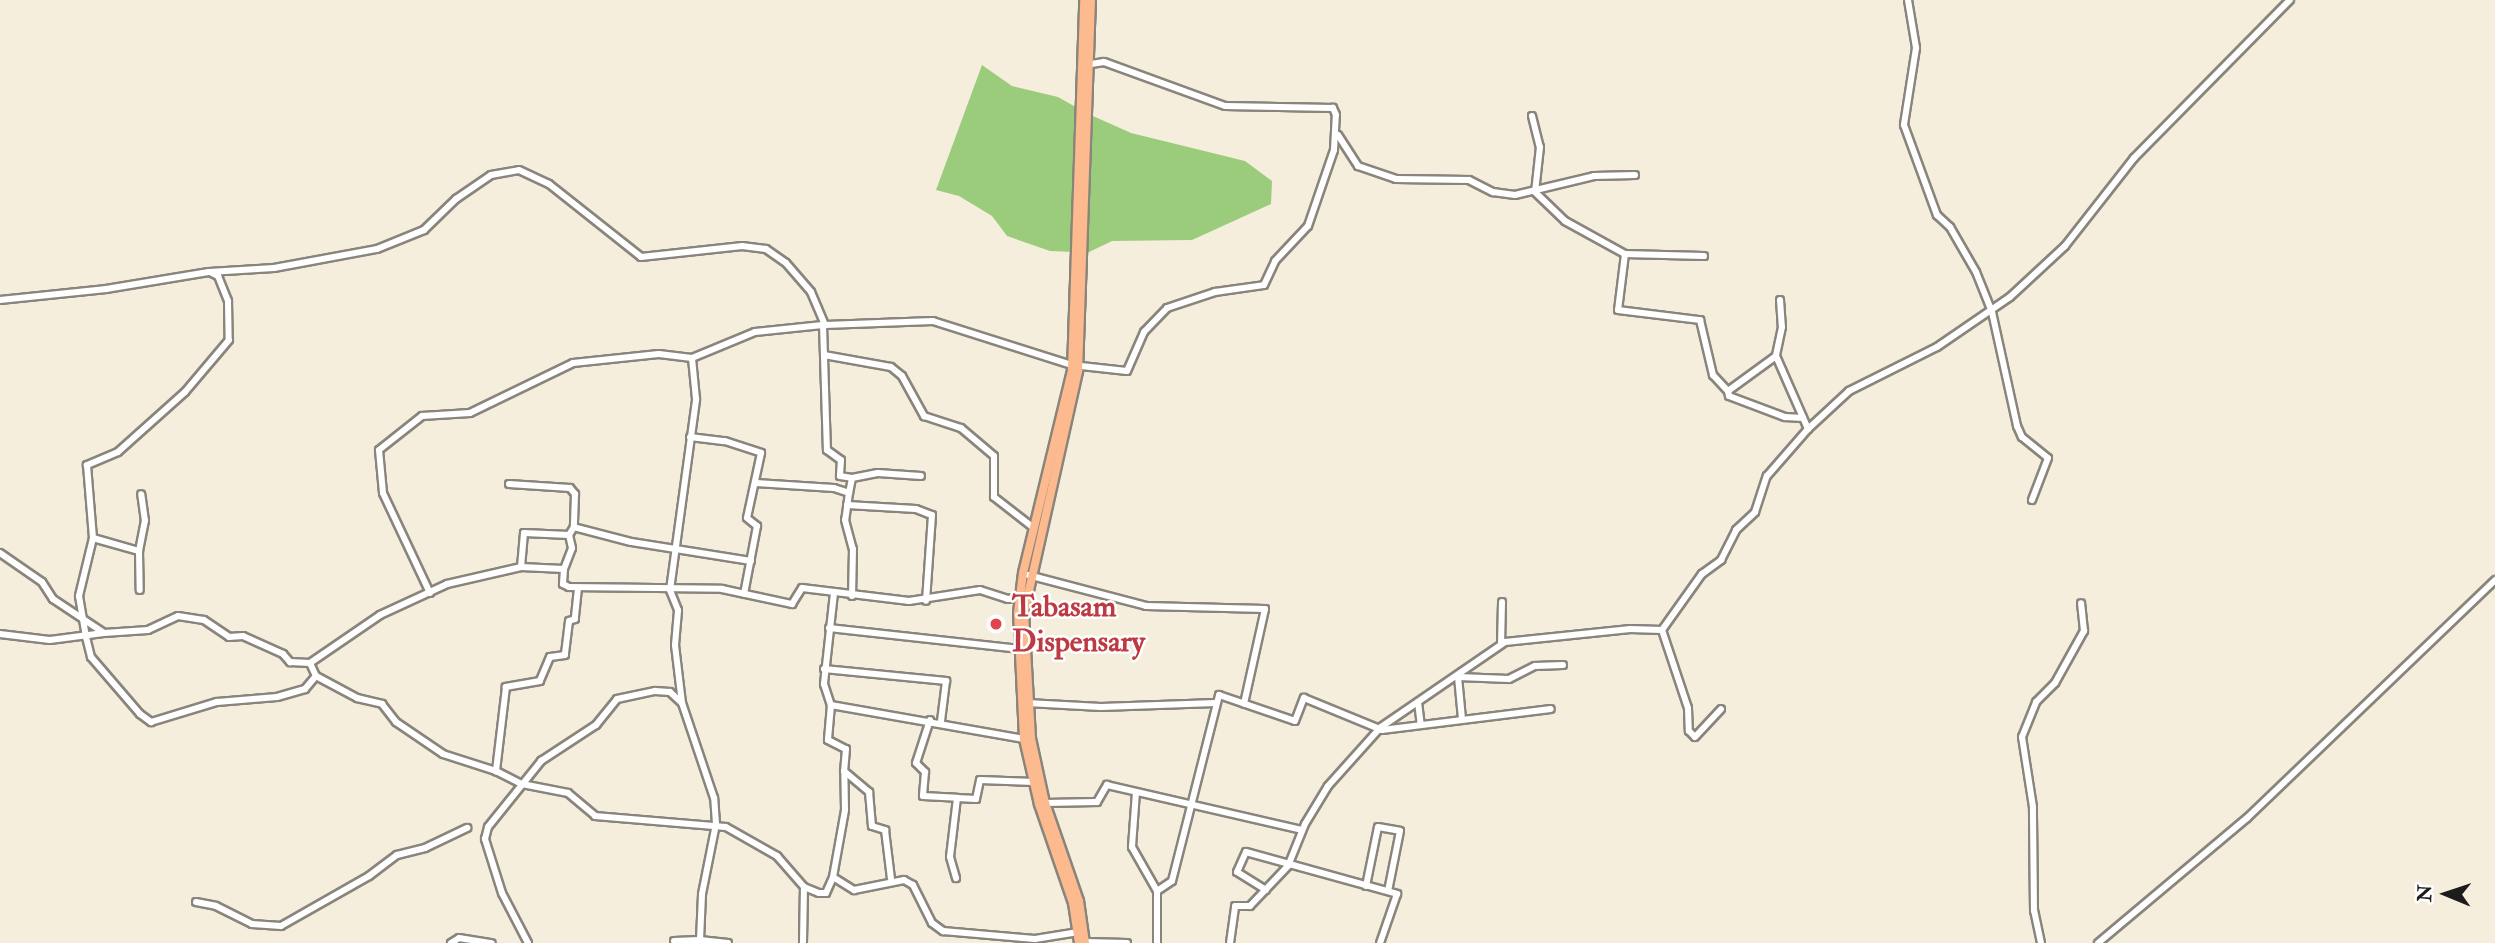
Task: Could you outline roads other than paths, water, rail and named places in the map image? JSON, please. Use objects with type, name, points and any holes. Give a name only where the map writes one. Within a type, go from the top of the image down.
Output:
[{"type":"main road","points":[[1083,943],[1034,782],[1024,738],[1017,649],[1019,597],[1075,366],[1086,107],[1084,0]]},
{"type":"main road","points":[[1086,107],[1091,64],[1091,0]]},
{"type":"main road","points":[[1075,366],[1034,527],[1026,574],[1024,613],[1027,703],[1045,803],[1079,901],[1083,943]]},
{"type":"street","points":[[1908,0],[1916,48],[1904,125],[1937,215],[1950,227],[1976,272],[1992,312],[2017,426],[2022,437],[2048,458],[2032,500]]},
{"type":"street","points":[[1662,631],[1702,574],[1721,560],[1736,530],[1755,512],[1767,476],[1808,429],[1849,391],[1937,347],[1992,312],[2065,246],[2134,158],[2290,0]]},
{"type":"street","points":[[1091,64],[1104,62],[1225,106],[1333,108],[1337,133],[1357,166],[1377,176],[1469,180],[1493,192],[1535,192],[1594,176],[1635,175]]},
{"type":"street","points":[[1532,116],[1540,147],[1535,192]]},
{"type":"street","points":[[430,593],[383,493],[379,450],[422,416],[470,413],[573,363],[659,354],[692,359],[755,332],[823,325],[933,321],[1075,366],[1129,370],[1144,332],[1167,308],[1215,292],[1264,285],[1275,261],[1308,226],[1337,133]]},
{"type":"street","points":[[0,300],[106,289],[209,272],[274,268],[389,246],[424,230],[478,182],[501,171],[519,170],[549,184],[641,257],[742,246],[766,249],[786,263],[811,292],[823,325],[827,450],[841,460],[840,476],[852,478],[878,473],[921,476]]},
{"type":"street","points":[[1535,192],[1565,220],[1625,254],[1704,256]]},
{"type":"street","points":[[1625,254],[1618,310],[1700,320],[1713,375],[1728,391],[1729,396],[1785,417],[1803,418]]},
{"type":"street","points":[[209,272],[218,276],[228,301],[229,340],[185,392],[118,452],[87,465],[93,538],[80,588],[91,657],[151,722],[217,702],[277,697],[305,689],[316,676]]},
{"type":"street","points":[[1728,391],[1776,356],[1781,339],[1780,300]]},
{"type":"street","points":[[824,355],[891,367],[902,376],[924,416],[961,428],[994,456],[994,497],[1034,527]]},
{"type":"street","points":[[1776,356],[1808,429]]},
{"type":"street","points":[[692,359],[696,399],[670,590],[678,610],[676,657],[682,703],[699,745],[716,824],[702,894],[700,940]]},
{"type":"street","points":[[690,438],[760,451],[747,518],[757,527],[744,594]]},
{"type":"street","points":[[852,478],[847,505],[852,596]]},
{"type":"street","points":[[756,482],[849,493]]},
{"type":"street","points":[[509,484],[570,488],[575,494],[574,527],[569,535],[572,548],[564,569],[563,584],[578,588],[744,594],[792,604],[802,588],[852,596],[926,601],[980,590],[1008,598],[1019,597]]},
{"type":"street","points":[[140,590],[139,551],[145,521],[141,494]]},
{"type":"street","points":[[847,505],[916,509],[932,515],[926,601]]},
{"type":"street","points":[[574,527],[675,549],[751,561]]},
{"type":"street","points":[[521,567],[524,533],[569,535]]},
{"type":"street","points":[[93,538],[139,551]]},
{"type":"street","points":[[0,553],[104,633]]},
{"type":"street","points":[[0,634],[23,640],[86,637],[148,630],[178,615],[204,620],[229,637],[243,636],[283,654],[290,662],[310,663],[380,615],[471,577],[521,567],[564,569]]},
{"type":"street","points":[[1026,574],[1146,606],[1265,609],[1244,704]]},
{"type":"street","points":[[2098,943],[2247,818],[2495,580]]},
{"type":"street","points":[[496,771],[506,687],[540,681],[549,659],[565,654],[578,588]]},
{"type":"street","points":[[310,663],[316,676],[357,698],[382,704],[396,722],[443,754],[496,771],[522,784],[568,793],[595,816],[716,824],[777,856],[804,887],[826,893],[833,877],[845,810],[846,750],[828,740],[831,705],[824,669],[834,593]]},
{"type":"street","points":[[1502,602],[1502,644]]},
{"type":"street","points":[[2041,943],[2034,911],[2033,807],[2022,737],[2036,702],[2055,682],[2084,631],[2081,603]]},
{"type":"street","points":[[829,628],[1017,649]]},
{"type":"street","points":[[1230,943],[1235,906],[1250,906],[1288,866],[1302,830],[1328,786],[1381,727],[1458,677],[1502,644],[1528,637],[1662,631]]},
{"type":"street","points":[[1662,631],[1688,708],[1689,731],[1695,737],[1721,709]]},
{"type":"street","points":[[1458,677],[1508,679],[1535,666],[1563,665]]},
{"type":"street","points":[[824,669],[946,681],[941,721]]},
{"type":"street","points":[[1458,677],[1462,719]]},
{"type":"street","points":[[528,943],[502,893],[485,839],[488,827],[541,761],[596,725],[617,699],[654,691],[670,692],[682,703]]},
{"type":"street","points":[[1157,891],[1172,881],[1219,695],[1295,721],[1304,698],[1381,727],[1382,730],[1551,709]]},
{"type":"street","points":[[1419,702],[1421,725]]},
{"type":"street","points":[[1027,703],[1101,707],[1216,703]]},
{"type":"street","points":[[831,705],[930,719],[1024,738]]},
{"type":"street","points":[[930,719],[916,758],[925,772],[923,796],[976,799],[980,780],[1034,782]]},
{"type":"street","points":[[845,771],[869,792],[872,826],[885,830],[891,879]]},
{"type":"street","points":[[1045,803],[1097,802],[1107,785],[1302,830]]},
{"type":"street","points":[[1136,792],[1132,847],[1157,891],[1157,943]]},
{"type":"street","points":[[956,878],[950,857],[957,798]]},
{"type":"street","points":[[1366,886],[1378,827],[1400,831],[1388,891]]},
{"type":"street","points":[[196,902],[216,905],[252,924],[281,926],[369,876],[397,855],[425,848],[467,828]]},
{"type":"street","points":[[1266,890],[1237,872],[1246,852],[1288,866],[1397,894],[1380,943]]},
{"type":"street","points":[[833,877],[855,890],[891,879],[913,885],[932,922],[943,931],[1035,939],[1078,932]]},
{"type":"street","points":[[803,943],[804,887]]},
{"type":"street","points":[[451,943],[459,938],[492,943]]},
{"type":"street","points":[[674,941],[728,943]]},
{"type":"street","points":[[1083,943],[1127,943]]},
{"type":"place","name":"Tabasam Dispensary","points":[[996,624]]}]
